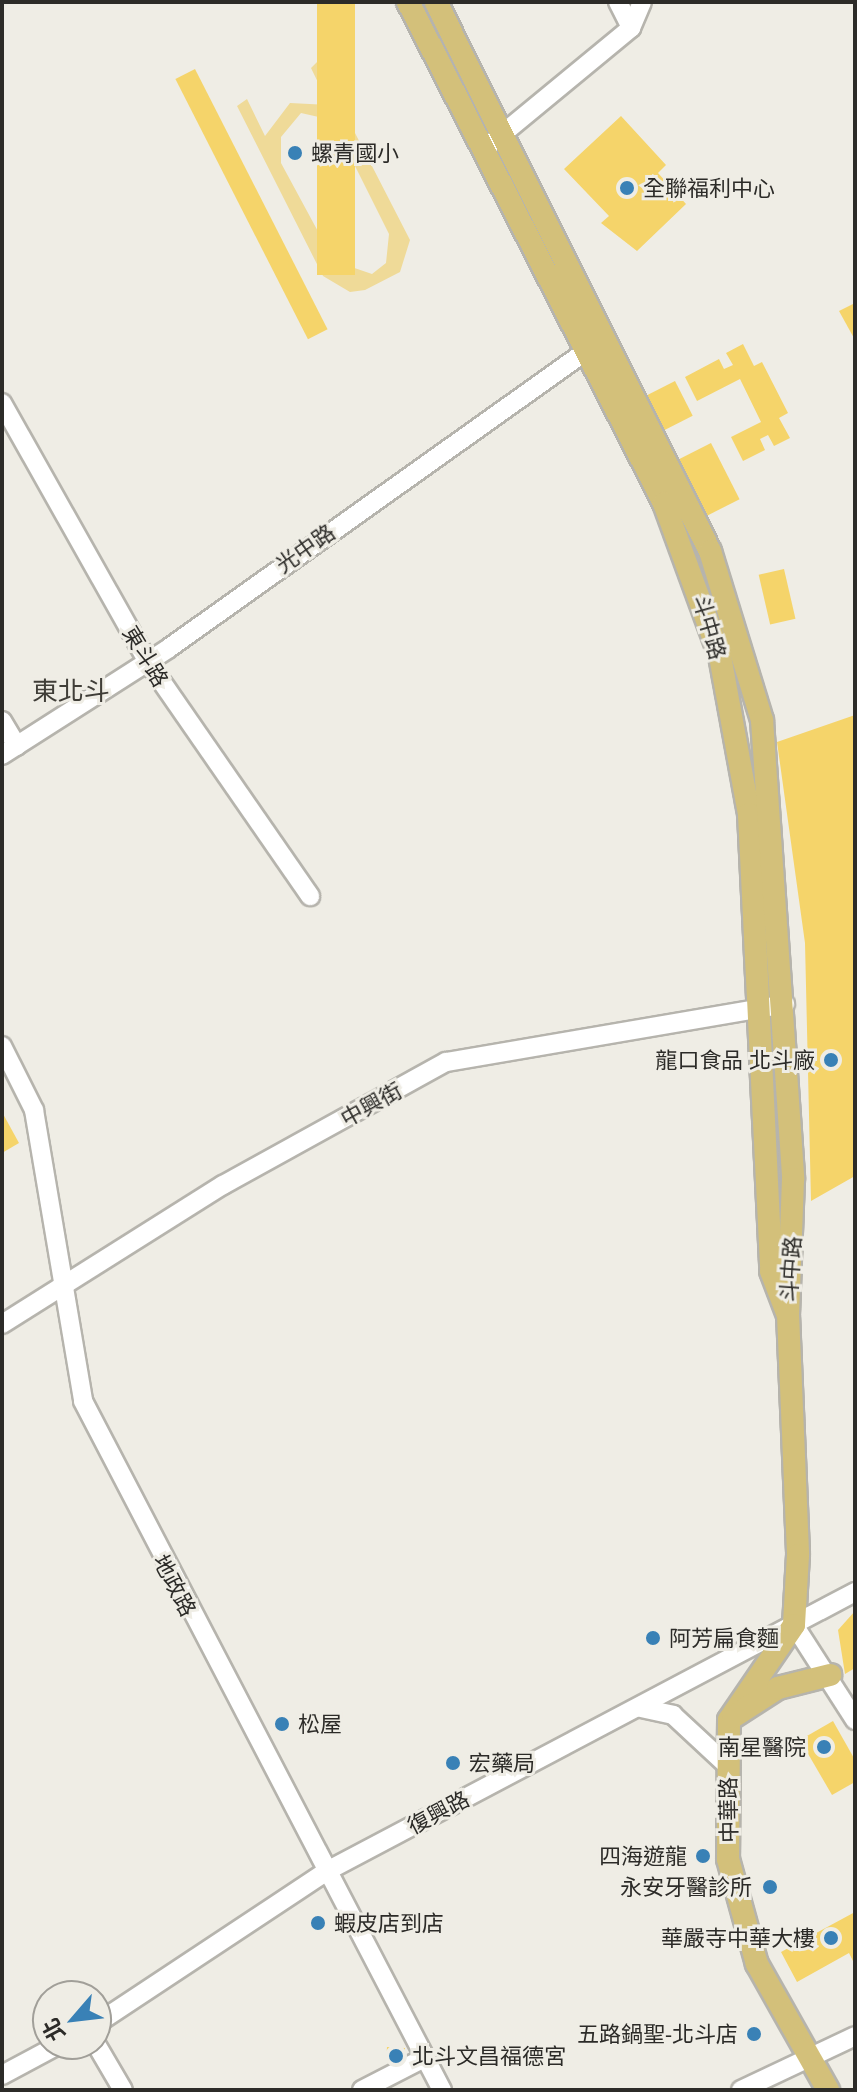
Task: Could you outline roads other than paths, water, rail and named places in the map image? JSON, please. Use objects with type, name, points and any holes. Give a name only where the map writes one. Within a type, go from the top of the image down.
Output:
[{"type":"main road","name":"斗中路","points":[[408,2],[483,150],[596,344]]},
{"type":"main road","name":"斗中路","points":[[436,2],[504,137],[596,344],[743,641],[762,720],[785,1004],[793,1194],[788,1314],[794,1625]]},
{"type":"main road","name":"斗中路","points":[[673,498],[704,598],[741,762],[762,1006],[771,1271],[788,1314]]},
{"type":"main road","points":[[729,1720],[794,1625]]},
{"type":"main road","points":[[729,1720],[778,1688],[830,1675]]},
{"type":"main road","name":"中華路","points":[[729,1720],[728,1859],[745,1926],[757,1964],[828,2090]]},
{"type":"street","points":[[618,2],[631,28]]},
{"type":"street","points":[[483,150],[504,137],[631,28],[642,2]]},
{"type":"street","name":"光中路","points":[[9,750],[148,662],[596,344]]},
{"type":"street","name":"東斗路","points":[[2,403],[148,662],[310,896]]},
{"type":"street","points":[[2,721],[9,750]]},
{"type":"street","name":"中興街","points":[[2,1324],[223,1185],[446,1062],[785,1004]]},
{"type":"street","name":"地政路","points":[[2,1046],[34,1110],[67,1285],[83,1401],[442,2090]]},
{"type":"street","name":"復興路","points":[[112,2013],[327,1871],[641,1708],[855,1592]]},
{"type":"street","points":[[794,1625],[830,1675],[855,1720]]},
{"type":"street","points":[[641,1708],[673,1715],[727,1765]]},
{"type":"street","points":[[741,2090],[809,2053],[855,2036]]},
{"type":"street","points":[[362,2090],[424,2058]]},
{"type":"street","points":[[2,2075],[32,2059]]},
{"type":"street","points":[[105,2060],[123,2090]]},
{"type":"place","name":"螺青國小","points":[[295,153]]},
{"type":"place","name":"全聯福利中心","points":[[627,188]]},
{"type":"place","name":"龍口食品 北斗廠","points":[[831,1060]]},
{"type":"place","name":"阿芳扁食麵","points":[[653,1638]]},
{"type":"place","name":"松屋","points":[[282,1724]]},
{"type":"place","name":"南星醫院","points":[[824,1747]]},
{"type":"place","name":"宏藥局","points":[[453,1763]]},
{"type":"place","name":"四海遊龍","points":[[703,1856]]},
{"type":"place","name":"永安牙醫診所","points":[[770,1887]]},
{"type":"place","name":"蝦皮店到店","points":[[318,1923]]},
{"type":"place","name":"華嚴寺中華大樓","points":[[831,1938]]},
{"type":"place","name":"五路鍋聖-北斗店","points":[[754,2034]]},
{"type":"place","name":"北斗文昌福德宮","points":[[396,2056]]},
{"type":"district","name":"東北斗","points":[[71,691]]}]
